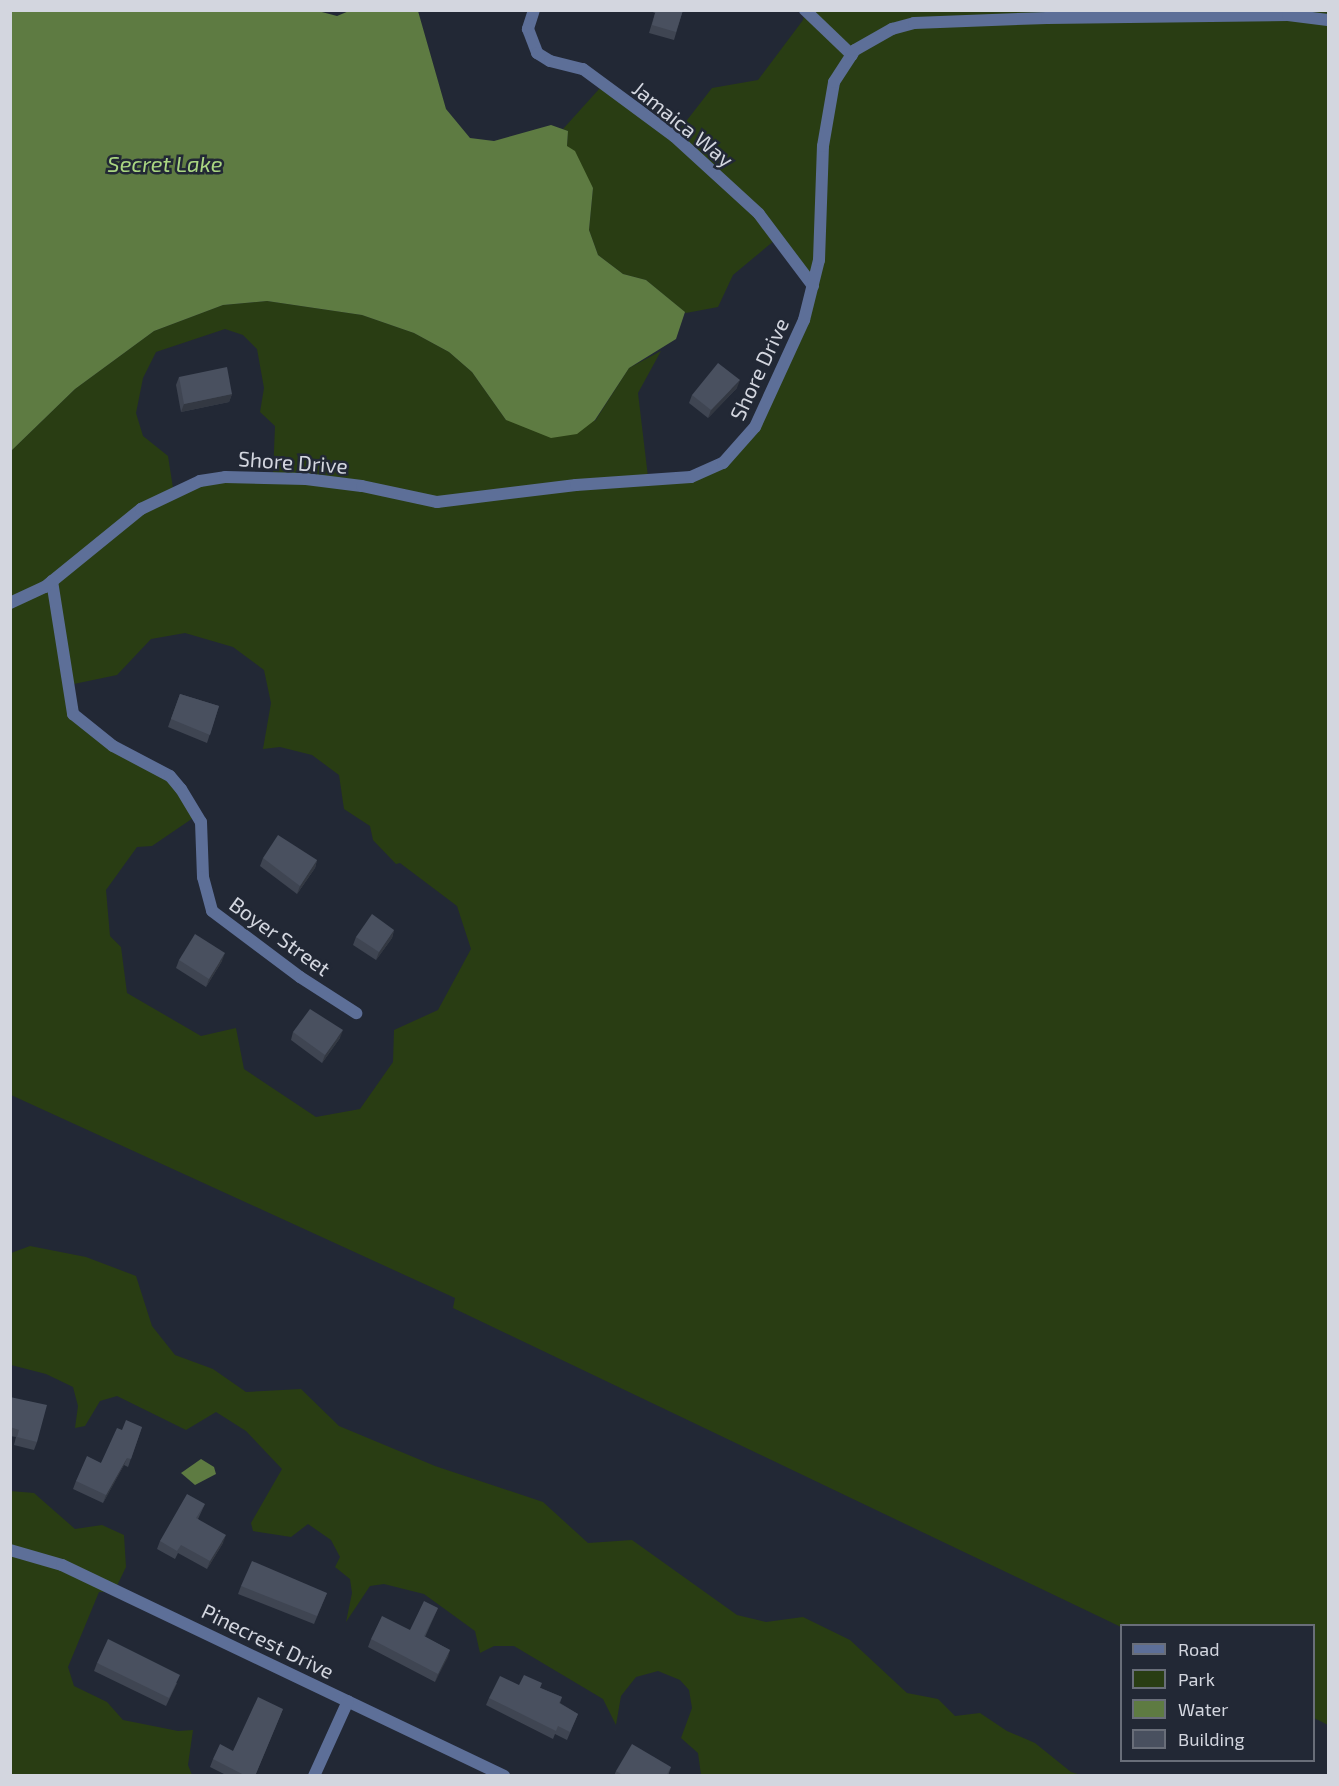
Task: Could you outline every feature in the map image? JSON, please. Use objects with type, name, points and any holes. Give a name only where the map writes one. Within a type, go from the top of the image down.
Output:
[{"type":"street","name":"Jamaica Way","points":[[534,10],[528,29],[537,53],[550,61],[583,69],[674,136],[759,214],[813,286]]},
{"type":"street","points":[[805,10],[852,55]]},
{"type":"street","name":"Shore Drive","points":[[10,603],[52,581],[141,509],[200,481],[225,477],[306,479],[362,486],[437,502],[576,485],[691,477],[711,471],[743,445],[755,427],[795,342],[819,260],[819,193],[830,103],[842,65],[852,55],[892,29],[914,23],[1236,14],[1288,15],[1329,20]]},
{"type":"street","name":"Boyer Street","points":[[52,581],[73,714],[113,746],[170,776],[181,789],[201,822],[205,889],[212,911],[222,921],[356,1013]]},
{"type":"street","name":"Pinecrest Drive","points":[[10,1550],[62,1565],[504,1776]]},
{"type":"street","points":[[314,1776],[348,1701]]},
{"type":"green space","points":[[805,11],[1328,11],[1328,1725],[1315,1718],[1315,1624],[1120,1624],[1120,1627],[453,1308],[455,1298],[11,1095],[11,451],[75,389],[154,331],[223,305],[267,301],[362,315],[414,333],[449,352],[472,372],[506,420],[595,421],[629,368],[661,351],[638,393],[648,477],[710,469],[743,443],[796,336],[811,280],[775,240],[733,275],[718,307],[686,313],[646,280],[623,274],[598,255],[589,230],[593,188],[567,146],[568,131],[563,129],[600,88],[677,133],[712,88],[758,80],[803,20]],"holes":[[[225,329],[243,335],[257,349],[264,388],[260,412],[275,426],[273,475],[173,488],[168,456],[143,436],[136,413],[143,378],[156,352]],[[185,633],[233,647],[264,670],[271,703],[263,749],[280,747],[312,755],[339,775],[344,809],[370,826],[373,840],[396,864],[400,863],[457,906],[471,949],[438,1010],[394,1030],[393,1062],[360,1109],[316,1117],[244,1069],[236,1028],[201,1036],[127,993],[121,947],[110,936],[106,890],[137,847],[152,846],[196,816],[169,773],[79,720],[69,685],[117,675],[151,639]]]},
{"type":"green space","points":[[30,1246],[86,1257],[136,1276],[152,1326],[175,1355],[213,1369],[246,1392],[301,1389],[339,1426],[435,1466],[543,1502],[588,1543],[632,1540],[737,1615],[766,1622],[803,1617],[850,1640],[907,1693],[938,1699],[955,1716],[980,1713],[1007,1731],[1035,1743],[1071,1772],[1081,1775],[701,1775],[698,1753],[681,1738],[692,1708],[689,1690],[680,1680],[658,1671],[636,1677],[621,1696],[616,1725],[603,1699],[514,1646],[494,1646],[480,1653],[475,1631],[424,1594],[384,1584],[370,1586],[346,1622],[352,1593],[350,1579],[335,1567],[340,1557],[331,1540],[308,1524],[291,1537],[253,1531],[251,1523],[282,1469],[246,1431],[216,1412],[186,1430],[117,1396],[100,1401],[85,1426],[75,1428],[78,1406],[73,1387],[46,1374],[11,1365],[11,1253]]},
{"type":"green space","points":[[10,1491],[34,1493],[75,1529],[102,1525],[124,1535],[126,1567],[114,1592],[99,1592],[68,1667],[74,1686],[107,1702],[123,1720],[178,1731],[193,1730],[188,1765],[192,1775],[11,1775]]},
{"type":"water","name":"Secret Lake","points":[[11,11],[318,11],[337,16],[349,11],[418,11],[446,109],[470,138],[494,141],[551,125],[568,131],[567,146],[575,151],[593,188],[589,230],[598,255],[623,274],[646,280],[685,312],[676,339],[629,368],[595,420],[577,434],[551,438],[506,420],[472,372],[449,352],[414,333],[362,315],[267,301],[223,305],[154,331],[75,389],[11,451]]},
{"type":"water","points":[[201,1459],[214,1467],[216,1474],[195,1485],[181,1473]]},
{"type":"building","points":[[656,10],[683,10],[676,32],[652,25]]},
{"type":"building","points":[[718,363],[740,380],[711,410],[692,395]]},
{"type":"building","points":[[227,367],[232,394],[184,404],[179,377]]},
{"type":"building","points":[[180,694],[219,706],[210,735],[171,719]]},
{"type":"building","points":[[278,835],[317,860],[300,886],[263,858]]},
{"type":"building","points":[[372,914],[394,930],[379,952],[356,937]]},
{"type":"building","points":[[195,934],[225,953],[209,979],[179,960]]},
{"type":"building","points":[[310,1009],[343,1030],[325,1055],[293,1032]]},
{"type":"building","points":[[10,1397],[47,1405],[37,1442],[17,1437],[19,1430],[10,1427]]},
{"type":"building","points":[[126,1420],[142,1427],[131,1459],[127,1458],[106,1495],[76,1481],[87,1456],[101,1463],[117,1428],[122,1430]]},
{"type":"building","points":[[187,1494],[205,1504],[196,1518],[226,1535],[210,1561],[181,1545],[177,1551],[160,1541]]},
{"type":"building","points":[[252,1561],[327,1593],[317,1616],[241,1586]]},
{"type":"building","points":[[424,1601],[438,1608],[424,1636],[450,1650],[438,1674],[371,1639],[382,1616],[410,1630]]},
{"type":"building","points":[[108,1639],[180,1675],[169,1698],[97,1663]]},
{"type":"building","points":[[524,1675],[542,1683],[540,1688],[562,1697],[559,1703],[578,1714],[570,1732],[558,1726],[556,1731],[489,1698],[500,1676],[519,1685]]},
{"type":"building","points":[[258,1697],[283,1709],[255,1776],[246,1776],[213,1759],[220,1744],[233,1751]]},
{"type":"building","points":[[632,1744],[671,1767],[666,1776],[624,1776],[616,1771]]}]
